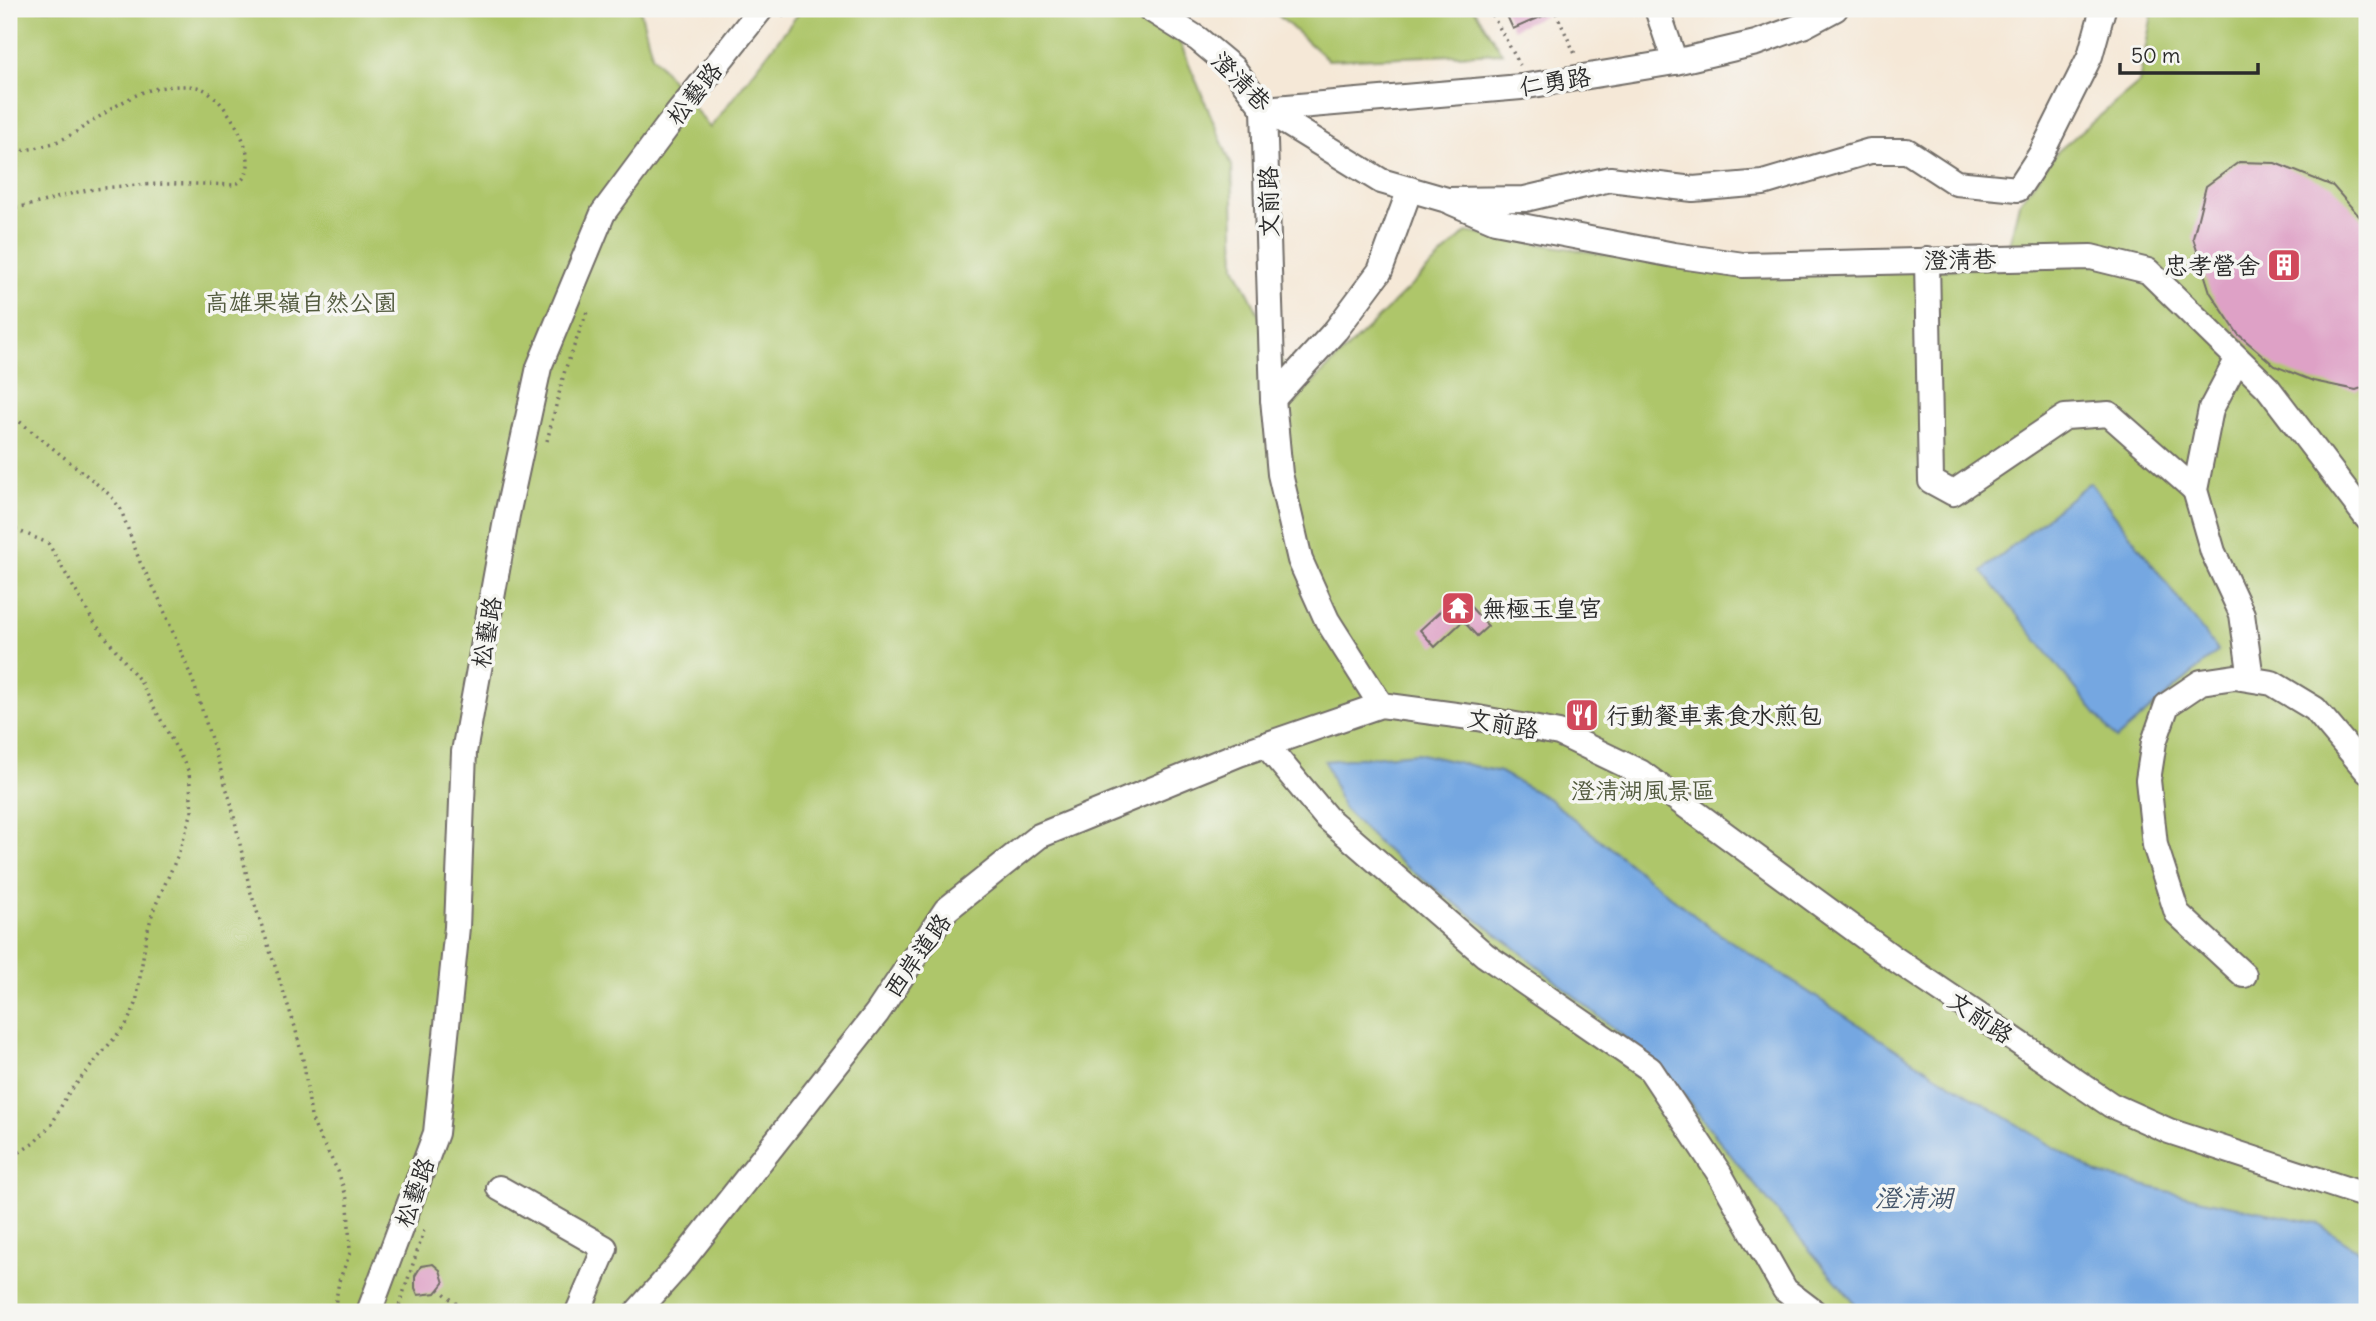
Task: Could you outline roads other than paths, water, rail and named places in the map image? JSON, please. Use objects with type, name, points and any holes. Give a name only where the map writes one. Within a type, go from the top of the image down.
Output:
[{"type":"street","name":"澄清巷","points":[[1150,9],[1198,39],[1234,69],[1264,109],[1381,180],[1447,200],[1495,221],[1674,255],[1743,265],[2091,257],[2148,271],[2268,388],[2367,518]]},
{"type":"street","points":[[1657,9],[1675,62]]},
{"type":"street","name":"仁勇路","points":[[1264,109],[1521,87],[1675,62],[1756,43],[1805,25],[1835,9]]},
{"type":"street","name":"澄清巷","points":[[1447,200],[1525,199],[1610,179],[1693,189],[1763,183],[1870,151],[1908,151],[1956,183],[2018,189],[2041,154],[2090,56],[2103,9]]},
{"type":"street","name":"松藝路","points":[[369,1312],[436,1133],[457,927],[464,752],[507,515],[539,367],[604,213],[667,127],[771,14]]},
{"type":"street","name":"文前路","points":[[1264,109],[1273,399],[1280,474],[1300,560],[1327,620],[1381,705],[1478,718],[1559,733],[1640,772],[1892,957],[2111,1105],[2169,1131],[2367,1196]]},
{"type":"street","points":[[1273,399],[1336,330],[1380,271],[1410,189]]},
{"type":"street","points":[[1927,260],[1931,481],[1953,493],[2065,417],[2109,414],[2195,491]]},
{"type":"street","points":[[2237,360],[2211,409],[2195,491],[2213,552],[2242,614],[2251,679]]},
{"type":"street","points":[[2244,975],[2178,913],[2155,845],[2148,779],[2154,742],[2167,705],[2201,682],[2235,677],[2272,683],[2315,709],[2367,771]]},
{"type":"street","name":"西岸道路","points":[[637,1312],[678,1266],[869,1024],[946,910],[1039,836],[1239,754],[1381,705]]},
{"type":"street","points":[[1266,745],[1326,817],[1485,955],[1650,1069],[1719,1173],[1785,1290],[1814,1312]]},
{"type":"street","points":[[499,1188],[606,1248],[578,1312]]},
{"type":"water","points":[[2090,482],[2218,651],[2116,739],[1982,571]]},
{"type":"water","name":"澄清湖","points":[[1417,753],[1500,772],[1549,799],[1709,927],[1914,1061],[2098,1174],[2203,1200],[2317,1223],[2367,1256],[2367,1312],[1862,1312],[1749,1178],[1663,1069],[1518,950],[1380,845],[1343,808],[1325,761]]},
{"type":"place","name":"忠孝營舍","points":[[2284,265]]},
{"type":"place","name":"無極玉皇宮","points":[[1458,608]]},
{"type":"place","name":"行動餐車素食水煎包","points":[[1582,715]]},
{"type":"park label","name":"高雄果嶺自然公園","points":[[301,302]]},
{"type":"park label","name":"澄清湖風景區","points":[[1643,790]]}]
